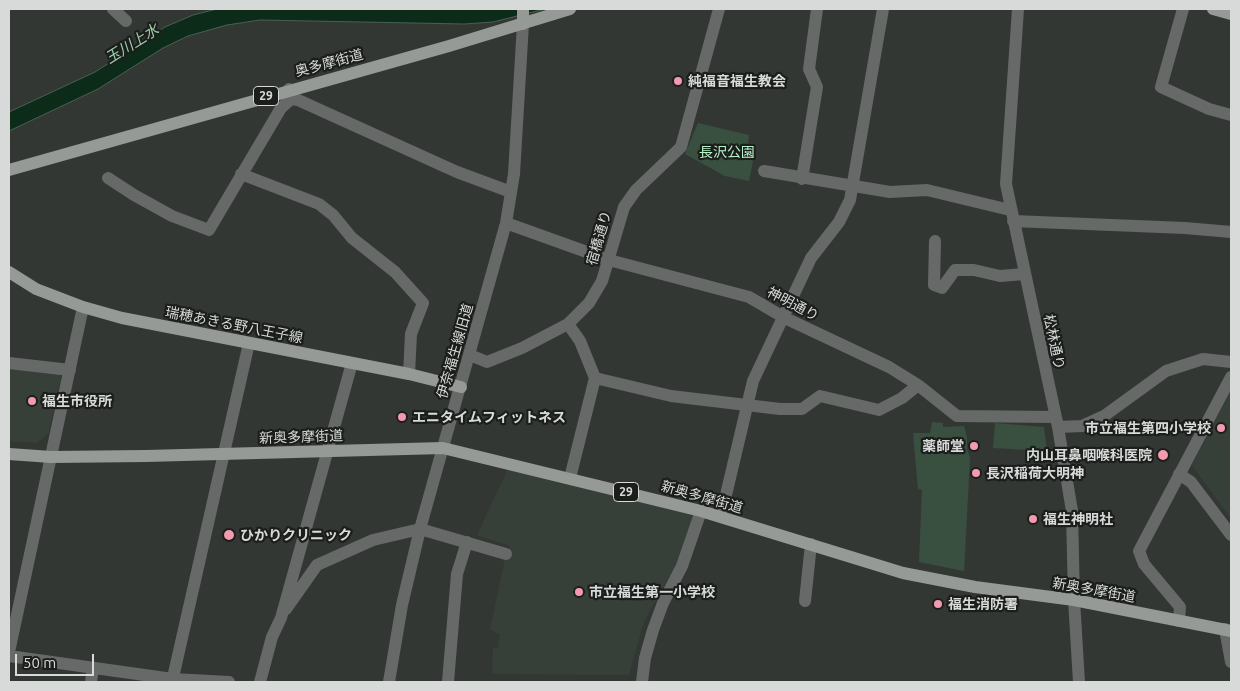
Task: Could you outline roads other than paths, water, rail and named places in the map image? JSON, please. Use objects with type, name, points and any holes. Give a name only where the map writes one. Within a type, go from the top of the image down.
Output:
[{"type":"main road","name":"奥多摩街道","points":[[9,170],[290,94],[523,18],[570,9]]},
{"type":"main road","points":[[1213,9],[1231,14]]},
{"type":"main road","name":"瑞穂あきる野八王子線","points":[[9,272],[36,289],[83,307],[122,318],[409,374],[461,387]]},
{"type":"main road","name":"新奥多摩街道","points":[[9,454],[51,457],[443,448],[721,516],[903,573],[975,587],[1074,600],[1228,630]]},
{"type":"street","points":[[113,9],[126,21]]},
{"type":"street","name":"宿橋通り","points":[[470,356],[480,361],[493,360],[568,324],[589,303],[602,281],[624,207],[636,190],[681,147],[720,9]]},
{"type":"street","points":[[802,179],[817,87],[809,69],[817,9]]},
{"type":"street","points":[[721,516],[753,381],[812,258],[845,212],[852,187],[883,9]]},
{"type":"street","name":"松林通り","points":[[1018,9],[1006,163],[1012,216],[1056,422],[1072,511],[1074,600],[1079,682]]},
{"type":"street","points":[[1183,9],[1161,87],[1209,109],[1231,115]]},
{"type":"street","name":"伊奈福生線旧道","points":[[389,682],[402,605],[420,529],[506,223],[514,174],[523,18]]},
{"type":"street","points":[[108,178],[172,216],[209,230],[290,94],[298,100],[471,178],[511,192]]},
{"type":"street","points":[[764,171],[802,179],[890,192],[927,190],[1012,216],[1231,232]]},
{"type":"street","points":[[241,174],[319,204],[333,215],[352,238],[394,272],[423,303],[412,334],[409,374]]},
{"type":"street","name":"神明通り","points":[[506,223],[609,260],[749,297],[784,318],[889,367],[918,385],[957,416],[1056,422],[1082,426],[1104,416],[1166,371],[1203,359],[1231,362]]},
{"type":"street","points":[[935,241],[934,285],[942,288],[955,270],[974,270],[1000,276],[1024,274]]},
{"type":"street","points":[[9,652],[83,307]]},
{"type":"street","points":[[568,324],[580,341],[595,378],[570,478]]},
{"type":"street","points":[[172,681],[249,343]]},
{"type":"street","points":[[9,363],[70,370]]},
{"type":"street","points":[[281,618],[352,363]]},
{"type":"street","points":[[1180,621],[1180,607],[1144,564],[1138,551],[1231,377]]},
{"type":"street","points":[[595,378],[671,396],[802,409],[820,396],[879,410],[902,398],[918,385]]},
{"type":"street","points":[[1179,474],[1191,482],[1231,535]]},
{"type":"street","points":[[642,682],[645,658],[653,630],[663,603],[682,566],[701,511]]},
{"type":"street","points":[[260,682],[272,637],[281,618],[317,565],[373,540],[420,529],[506,554]]},
{"type":"street","points":[[448,682],[457,574],[467,542]]},
{"type":"street","points":[[806,600],[811,544]]},
{"type":"street","points":[[294,572],[298,578],[308,576]]},
{"type":"street","points":[[1228,630],[1231,662]]},
{"type":"street","points":[[9,656],[172,681],[229,682]]},
{"type":"street","points":[[91,682],[93,668]]},
{"type":"place","name":"純福音福生教会","points":[[678,81]]},
{"type":"place","name":"福生市役所","points":[[32,401]]},
{"type":"place","name":"エニタイムフィットネス","points":[[402,417]]},
{"type":"place","name":"市立福生第四小学校","points":[[1221,428]]},
{"type":"place","name":"薬師堂","points":[[974,446]]},
{"type":"place","name":"内山耳鼻咽喉科医院","points":[[1163,455]]},
{"type":"place","name":"長沢稲荷大明神","points":[[976,473]]},
{"type":"place","name":"福生神明社","points":[[1033,519]]},
{"type":"place","name":"ひかりクリニック","points":[[229,535]]},
{"type":"place","name":"市立福生第一小学校","points":[[579,592]]},
{"type":"place","name":"福生消防署","points":[[938,604]]},
{"type":"water label","name":"玉川上水","points":[[132,44]]},
{"type":"park label","name":"長沢公園","points":[[727,152]]}]
